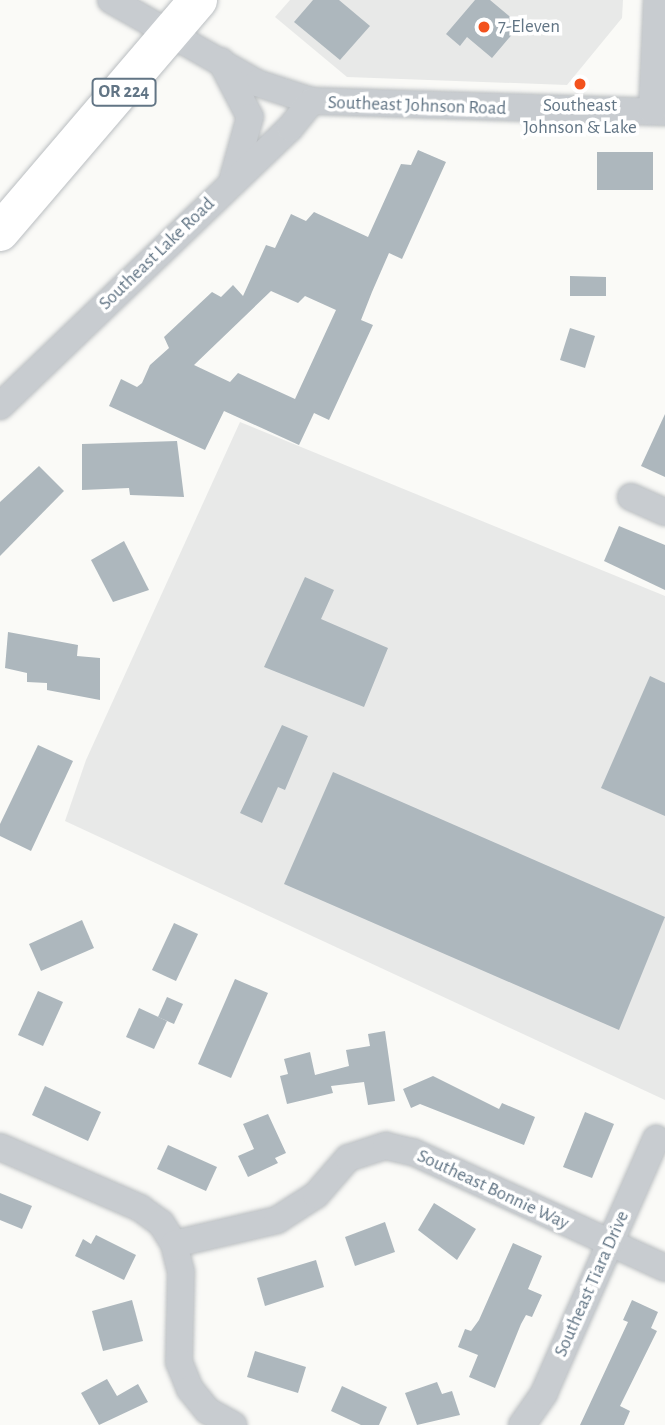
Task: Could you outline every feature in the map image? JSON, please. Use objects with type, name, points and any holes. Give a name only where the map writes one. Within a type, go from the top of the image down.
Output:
[{"type":"highway","name":"OR 224","points":[[0,232],[175,33],[198,0]]},
{"type":"street","name":"Southeast Johnson Road","points":[[111,0],[175,33],[271,89],[312,101],[659,112]]},
{"type":"street","points":[[657,0],[659,112]]},
{"type":"street","points":[[221,61],[250,117],[231,183]]},
{"type":"street","name":"Southeast Lake Road","points":[[0,406],[312,101]]},
{"type":"street","points":[[631,497],[665,512]]},
{"type":"street","name":"Southeast Tiara Drive","points":[[522,1425],[544,1393],[656,1139]]},
{"type":"street","name":"Southeast Bonnie Way","points":[[174,1244],[277,1220],[316,1195],[348,1158],[387,1146],[413,1152],[665,1268]]},
{"type":"street","points":[[0,1147],[140,1208],[161,1223],[174,1244],[181,1272],[179,1362],[190,1389],[208,1410],[233,1425]]},
{"type":"shaded area","points":[[290,0],[623,0],[622,18],[567,85],[347,77],[275,17]]},
{"type":"shaded area","points":[[240,422],[665,596],[665,1100],[65,821],[86,760]]},
{"type":"building","points":[[313,0],[339,0],[370,26],[340,60],[294,22]]},
{"type":"building","points":[[475,0],[490,0],[520,25],[492,58],[467,37],[460,46],[446,34]]},
{"type":"building","points":[[418,150],[446,162],[402,259],[389,253],[361,320],[373,325],[329,420],[314,413],[299,445],[224,411],[205,450],[109,406],[121,379],[137,387],[142,383],[150,365],[169,348],[164,337],[212,292],[221,297],[233,285],[243,296],[266,245],[275,248],[291,214],[306,221],[314,212],[368,237],[401,164],[411,165]],"holes":[[[271,291],[298,303],[305,296],[336,310],[295,399],[238,373],[230,382],[194,365]]]},
{"type":"building","points":[[597,152],[653,152],[653,190],[597,190]]},
{"type":"building","points":[[570,276],[606,277],[606,296],[570,296]]},
{"type":"building","points":[[570,328],[595,336],[585,368],[560,360]]},
{"type":"building","points":[[665,414],[665,477],[641,466]]},
{"type":"building","points":[[177,441],[184,497],[130,495],[129,488],[82,490],[82,444]]},
{"type":"building","points":[[39,466],[64,491],[0,556],[0,502]]},
{"type":"building","points":[[619,526],[665,545],[665,590],[604,561]]},
{"type":"building","points":[[124,541],[149,590],[113,602],[91,560]]},
{"type":"building","points":[[305,577],[334,590],[321,619],[388,648],[364,707],[264,667]]},
{"type":"building","points":[[8,632],[78,645],[77,656],[100,658],[100,700],[47,690],[47,683],[27,682],[27,673],[5,668]]},
{"type":"building","points":[[650,676],[665,683],[665,816],[601,788]]},
{"type":"building","points":[[282,725],[308,736],[285,790],[278,787],[262,823],[240,813]]},
{"type":"building","points":[[38,745],[73,761],[31,851],[0,836],[0,824]]},
{"type":"building","points":[[333,772],[665,917],[619,1030],[284,884]]},
{"type":"building","points":[[82,920],[94,948],[41,971],[29,944]]},
{"type":"building","points":[[174,923],[198,934],[176,981],[152,970]]},
{"type":"building","points":[[235,979],[268,993],[231,1078],[198,1064]]},
{"type":"building","points":[[38,991],[63,1002],[43,1046],[18,1035]]},
{"type":"building","points":[[167,997],[183,1004],[174,1024],[158,1017]]},
{"type":"building","points":[[139,1008],[167,1021],[154,1049],[126,1037]]},
{"type":"building","points":[[385,1031],[395,1101],[368,1105],[364,1082],[331,1086],[333,1093],[287,1104],[280,1076],[288,1074],[284,1059],[310,1052],[315,1075],[349,1066],[346,1050],[370,1046],[368,1034]]},
{"type":"building","points":[[433,1076],[499,1109],[502,1103],[535,1117],[524,1145],[420,1104],[411,1108],[403,1089]]},
{"type":"building","points":[[45,1086],[101,1112],[88,1141],[32,1115]]},
{"type":"building","points":[[585,1112],[614,1124],[592,1178],[563,1167]]},
{"type":"building","points":[[268,1114],[286,1153],[275,1158],[278,1163],[248,1177],[238,1156],[254,1149],[243,1124]]},
{"type":"building","points":[[168,1145],[217,1167],[206,1191],[157,1169]]},
{"type":"building","points":[[0,1193],[32,1206],[22,1229],[0,1220]]},
{"type":"building","points":[[434,1203],[476,1229],[457,1260],[418,1230]]},
{"type":"building","points":[[385,1222],[395,1252],[355,1266],[345,1237]]},
{"type":"building","points":[[96,1235],[136,1255],[124,1280],[75,1256],[83,1239],[91,1244]]},
{"type":"building","points":[[513,1243],[542,1256],[528,1289],[542,1295],[532,1317],[526,1315],[521,1324],[495,1388],[469,1377],[478,1355],[458,1347],[465,1329],[471,1331],[479,1320]]},
{"type":"building","points":[[316,1260],[324,1287],[265,1306],[257,1278]]},
{"type":"building","points":[[132,1300],[143,1341],[103,1351],[92,1311]]},
{"type":"building","points":[[632,1300],[658,1312],[651,1328],[657,1331],[620,1406],[630,1411],[624,1425],[580,1425],[628,1322],[623,1320]]},
{"type":"building","points":[[255,1351],[306,1367],[298,1393],[247,1377]]},
{"type":"building","points":[[107,1379],[117,1396],[138,1384],[148,1402],[99,1425],[81,1393]]},
{"type":"building","points":[[437,1382],[442,1394],[452,1391],[460,1415],[417,1425],[405,1393]]},
{"type":"building","points":[[342,1386],[387,1407],[379,1425],[361,1425],[331,1411]]},
{"type":"place","name":"7-Eleven","points":[[484,27]]},
{"type":"place","name":"Southeast Johnson & Lake","points":[[580,84]]}]
